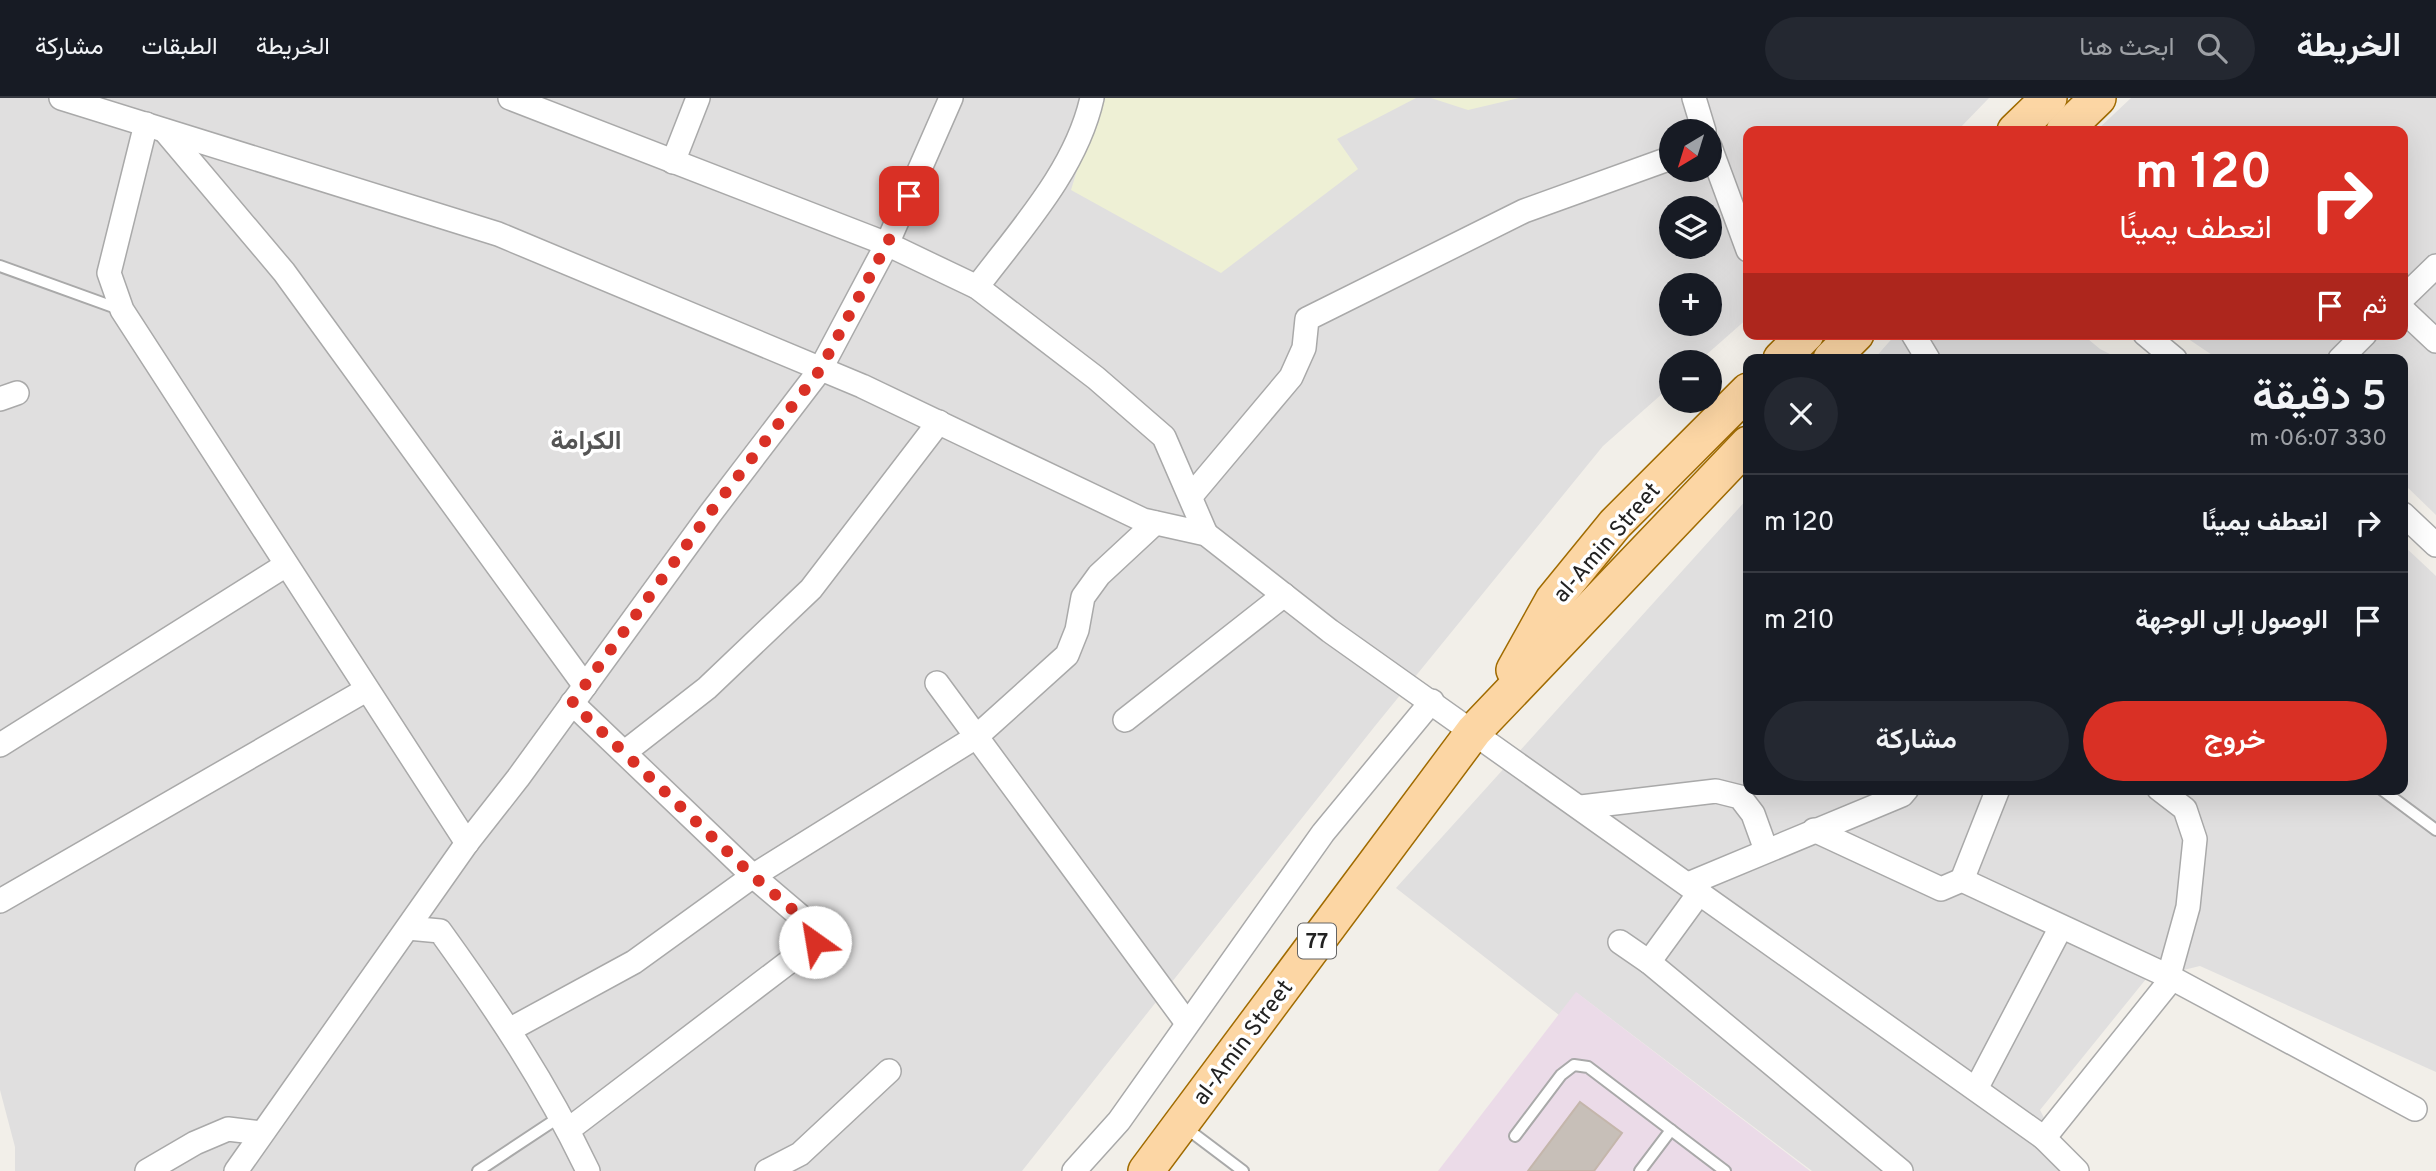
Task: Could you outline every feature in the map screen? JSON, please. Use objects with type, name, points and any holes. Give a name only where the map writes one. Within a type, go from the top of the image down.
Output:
[{"type":"main road","points":[[2020,126],[2049,98]]},
{"type":"main road","points":[[2069,126],[2098,98]]},
{"type":"main road","points":[[1836,354],[1850,340]]},
{"type":"main road","name":"al-Amin Street","points":[[1146,1171],[1482,722],[1553,600],[1615,524],[1743,396]]},
{"type":"main road","name":"al-Amin Street","points":[[1482,722],[1743,449]]},
{"type":"street","points":[[61,98],[498,234],[862,386],[1143,520],[1206,534],[1284,595],[1432,701],[1482,722],[1581,807],[2044,1138],[2077,1171]]},
{"type":"street","points":[[673,162],[698,98]]},
{"type":"street","points":[[236,1171],[467,843],[709,514],[820,370],[887,244],[951,98]]},
{"type":"street","points":[[977,287],[1049,192],[1087,120],[1091,98]]},
{"type":"street","points":[[1694,98],[1700,119]]},
{"type":"street","points":[[523,100],[673,162],[887,244],[977,287],[1096,378],[1164,437],[1206,534]]},
{"type":"street","points":[[155,128],[109,274],[122,310],[467,843]]},
{"type":"street","points":[[155,128],[284,272],[578,694],[625,752],[753,876],[813,927],[815,942],[564,1123]]},
{"type":"street","points":[[1191,496],[1291,377],[1304,348],[1307,320],[1524,211],[1659,162]]},
{"type":"street","points":[[1722,180],[1743,236]]},
{"type":"street","points":[[2408,293],[2436,266]]},
{"type":"street","points":[[2408,315],[2436,341]]},
{"type":"street","points":[[2152,340],[2167,354]]},
{"type":"street","points":[[2345,354],[2359,340]]},
{"type":"street","points":[[625,752],[706,688],[811,589],[939,422]]},
{"type":"street","points":[[2408,518],[2436,545]]},
{"type":"street","points":[[511,1029],[634,962],[753,876],[976,737],[1067,655],[1077,630],[1083,597],[1099,575],[1155,523]]},
{"type":"street","points":[[0,745],[286,565]]},
{"type":"street","points":[[1125,720],[1284,595]]},
{"type":"street","points":[[937,683],[1188,1023]]},
{"type":"street","points":[[0,901],[366,690]]},
{"type":"street","points":[[1074,1171],[1119,1121],[1323,833],[1432,701]]},
{"type":"street","points":[[1581,807],[1716,791],[1740,797],[1753,814],[1766,850]]},
{"type":"street","points":[[1649,962],[1694,888],[1766,850],[1900,795]]},
{"type":"street","points":[[1814,831],[1941,889],[1962,880],[1996,795]]},
{"type":"street","points":[[2044,1138],[2166,986],[2188,907],[2195,839],[2186,809],[2167,795]]},
{"type":"street","points":[[1962,880],[2168,976],[2415,1109]]},
{"type":"street","points":[[1976,1089],[2061,927]]},
{"type":"street","points":[[408,928],[440,931],[511,1029],[588,1171]]},
{"type":"street","points":[[1620,942],[1649,962],[1901,1171]]},
{"type":"street","points":[[767,1171],[800,1154],[889,1072]]},
{"type":"street","points":[[147,1171],[195,1143],[228,1129],[261,1133]]},
{"type":"lane","points":[[0,266],[122,310]]},
{"type":"lane","points":[[2389,795],[2436,830]]},
{"type":"lane","points":[[1515,1136],[1561,1074],[1574,1065],[1588,1068],[1725,1171]]},
{"type":"lane","points":[[478,1171],[564,1123]]},
{"type":"lane","points":[[1181,1124],[1243,1171]]},
{"type":"lane","points":[[1640,1171],[1671,1130]]},
{"type":"shaded area","points":[[0,98],[1989,98],[1962,126],[1743,126],[1743,322],[1712,350],[1659,350],[1659,397],[1603,446],[1375,726],[1022,1171],[15,1171],[15,1147],[0,1090]]},
{"type":"shaded area","points":[[2131,98],[2436,98],[2436,515],[2408,488],[2408,354],[2211,354],[2190,340],[2408,340],[2408,126],[2101,126]]},
{"type":"shaded area","points":[[1891,340],[2089,340],[2110,354],[1878,354]]},
{"type":"shaded area","points":[[1743,504],[1743,795],[2408,795],[2408,550],[2436,576],[2436,1072],[2200,966],[2146,979],[2040,1110],[2071,1171],[1812,1171],[1577,993],[1559,1015],[1396,888]]},
{"type":"shaded area","points":[[1576,992],[1810,1171],[1438,1171]]},
{"type":"green space","points":[[1099,98],[1416,98],[1337,139],[1358,169],[1221,273],[1071,190]]},
{"type":"green space","points":[[1431,98],[1519,98],[1468,110]]},
{"type":"building","points":[[1580,1102],[1622,1133],[1594,1171],[1528,1171]]},
{"type":"district","name":"الكرامة","points":[[586,440]]},
{"type":"route","points":[[815,942],[813,927],[753,876],[572,703],[709,514],[820,370],[887,244],[909,196]]}]
